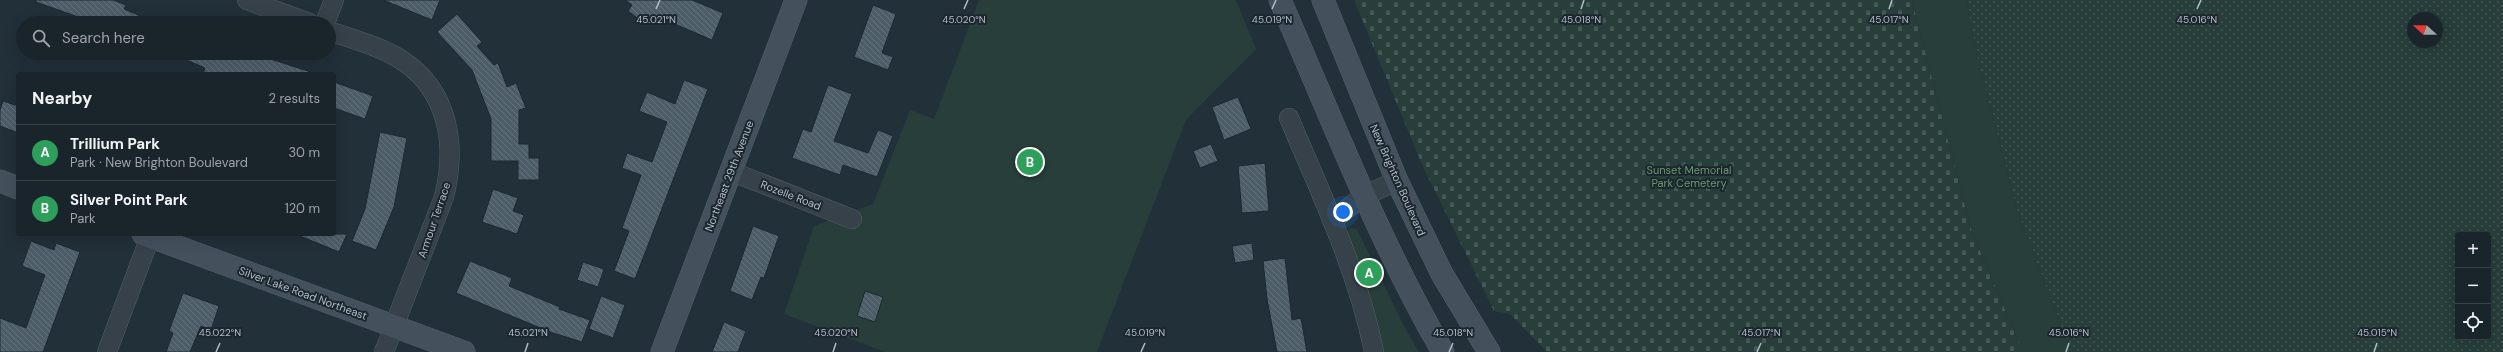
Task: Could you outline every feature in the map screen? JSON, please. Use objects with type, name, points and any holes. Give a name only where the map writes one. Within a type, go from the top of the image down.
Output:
[{"type":"main road","name":"Northeast 29th Avenue","points":[[662,352],[796,0]]},
{"type":"main road","points":[[1280,0],[1364,196],[1413,299],[1443,352]]},
{"type":"main road","name":"New Brighton Boulevard","points":[[1323,0],[1397,181],[1442,274],[1489,352]]},
{"type":"main road","points":[[0,181],[16,187]]},
{"type":"main road","name":"Silver Lake Road Northeast","points":[[149,236],[464,352]]},
{"type":"street","points":[[247,0],[290,16]]},
{"type":"street","points":[[328,16],[334,0]]},
{"type":"street","name":"Armour Terrace","points":[[336,34],[400,59],[419,75],[436,97],[446,121],[451,146],[450,166],[444,197],[417,271],[393,326],[384,352]]},
{"type":"street","points":[[1289,118],[1332,221],[1369,325],[1374,352]]},
{"type":"street","name":"Rozelle Road","points":[[730,171],[852,218]]},
{"type":"street","points":[[1332,221],[1364,196],[1397,181]]},
{"type":"street","points":[[107,352],[146,236]]},
{"type":"green space","points":[[979,0],[1236,0],[1256,49],[1186,120],[1097,352],[885,352],[784,314],[814,226],[873,204],[910,110],[934,119]]},
{"type":"green space","name":"Sunset Memorial Park Cemetery","points":[[1354,0],[1912,0],[1971,229],[2023,352],[1547,352],[1510,314],[1494,311],[1423,167]]},
{"type":"green space","points":[[1912,0],[1966,0],[1977,56],[2017,210],[2071,352],[2023,352],[1971,229]]},
{"type":"green space","points":[[1966,0],[2503,0],[2503,352],[2071,352],[2017,210],[1977,56]]},
{"type":"green space","points":[[1350,228],[1357,229],[1405,328],[1419,352],[1383,352],[1368,291],[1347,235]]},
{"type":"building","points":[[36,0],[113,0],[126,5],[124,9],[140,16],[75,16],[36,2]]},
{"type":"building","points":[[383,0],[440,0],[432,20]]},
{"type":"building","points":[[625,0],[692,0],[723,13],[712,40],[663,19],[658,25],[645,15],[641,21],[628,11],[632,5]]},
{"type":"building","points":[[873,5],[896,14],[882,53],[893,57],[888,70],[854,57]]},
{"type":"building","points":[[457,14],[482,42],[477,46],[494,65],[498,63],[507,87],[516,83],[526,108],[519,110],[519,144],[529,144],[529,158],[539,158],[539,180],[518,180],[518,161],[491,161],[491,119],[472,70],[437,32]]},
{"type":"building","points":[[186,60],[274,60],[311,72],[204,72],[205,68]]},
{"type":"building","points":[[684,80],[708,89],[635,279],[614,271],[629,231],[622,228],[641,175],[622,168],[627,153],[652,162],[667,122],[639,111],[647,92],[675,104]]},
{"type":"building","points":[[336,83],[373,96],[365,119],[336,109]]},
{"type":"building","points":[[828,85],[852,94],[834,141],[868,153],[878,130],[893,136],[877,177],[843,165],[840,175],[792,158],[803,129],[811,132]]},
{"type":"building","points":[[1238,97],[1251,129],[1224,140],[1212,107]]},
{"type":"building","points":[[3,101],[16,105],[16,132],[0,126],[0,110]]},
{"type":"building","points":[[380,132],[407,138],[394,207],[376,250],[352,241],[365,209]]},
{"type":"building","points":[[1211,144],[1218,161],[1200,168],[1193,151]]},
{"type":"building","points":[[1265,163],[1269,211],[1242,213],[1238,166]]},
{"type":"building","points":[[493,189],[518,198],[513,211],[524,215],[517,234],[482,222]]},
{"type":"building","points":[[753,226],[779,236],[764,278],[761,277],[752,300],[730,291]]},
{"type":"building","points":[[336,234],[347,234],[339,252],[300,236],[336,236]]},
{"type":"building","points":[[31,241],[54,250],[56,243],[80,252],[43,352],[0,352],[0,318],[26,328],[45,275],[22,266]]},
{"type":"building","points":[[1252,243],[1254,260],[1235,263],[1232,246]]},
{"type":"building","points":[[1285,258],[1292,320],[1301,318],[1307,352],[1277,352],[1267,299],[1263,261]]},
{"type":"building","points":[[470,261],[512,278],[509,286],[560,307],[559,309],[590,320],[582,342],[550,332],[456,293]]},
{"type":"building","points":[[583,262],[604,269],[598,287],[577,280]]},
{"type":"building","points":[[865,291],[883,297],[875,322],[857,316]]},
{"type":"building","points":[[183,293],[219,306],[211,330],[201,326],[190,352],[166,352],[173,333],[169,331]]},
{"type":"building","points":[[601,296],[625,305],[613,338],[589,329]]},
{"type":"building","points":[[724,322],[746,331],[738,352],[712,352]]},
{"type":"place","name":"Silver Point Park","points":[[1030,162]]},
{"type":"place","name":"Trillium Park","points":[[1369,273]]}]
